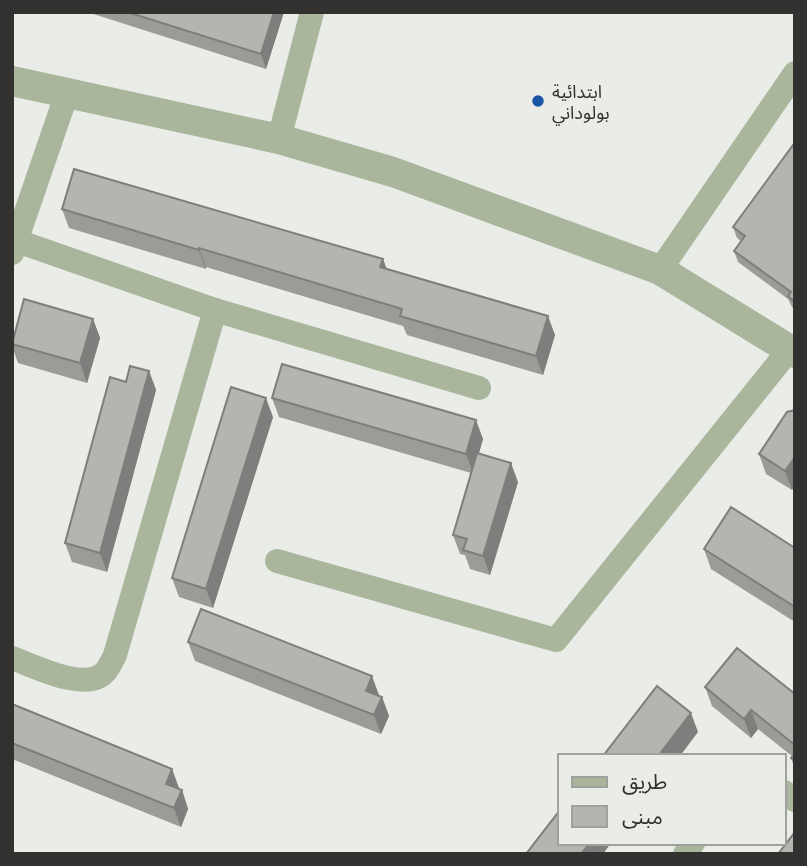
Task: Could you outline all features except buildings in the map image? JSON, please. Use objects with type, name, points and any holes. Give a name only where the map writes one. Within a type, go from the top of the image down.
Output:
[{"type":"street","points":[[279,139],[312,12]]},
{"type":"street","points":[[660,270],[794,76]]},
{"type":"street","points":[[12,81],[279,139],[393,172],[660,270],[792,352],[556,640],[277,561]]},
{"type":"street","points":[[67,93],[14,247],[479,388]]},
{"type":"street","points":[[12,658],[67,678],[90,681],[104,674],[115,655],[215,310]]},
{"type":"place","name":"ابتدائية بولوداني","points":[[538,101]]}]
